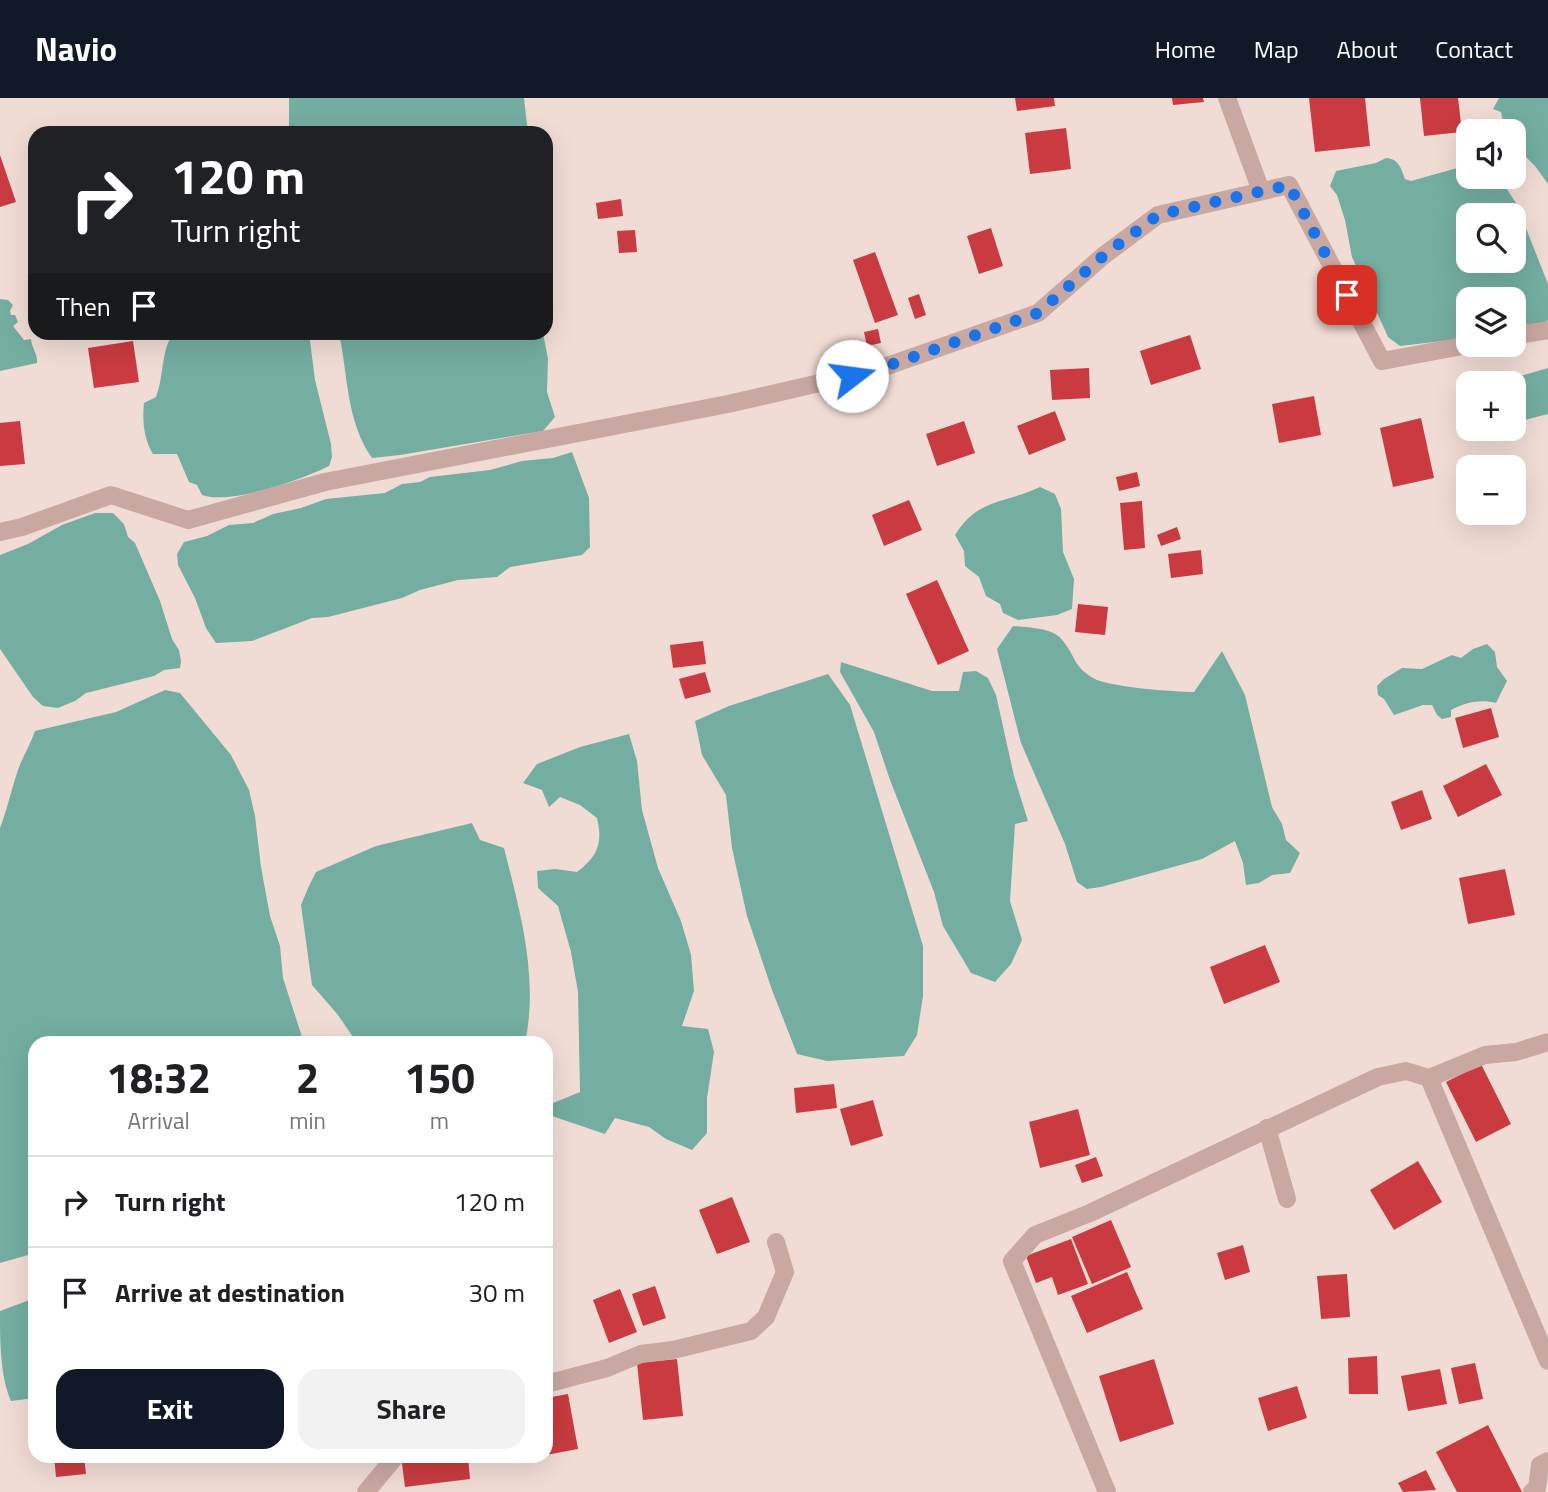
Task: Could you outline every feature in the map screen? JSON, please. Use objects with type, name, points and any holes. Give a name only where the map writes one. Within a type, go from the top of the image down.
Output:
[{"type":"street","points":[[1227,98],[1261,191]]},
{"type":"street","points":[[0,532],[22,527],[111,495],[188,520],[325,482],[727,404],[876,370],[1038,313],[1103,256],[1158,215],[1289,185],[1382,361],[1456,347]]},
{"type":"street","points":[[1526,334],[1548,330]]},
{"type":"street","points":[[1107,1492],[1012,1261],[1035,1235],[1090,1213],[1378,1077],[1406,1071],[1429,1078],[1485,1055],[1516,1052],[1548,1042]]},
{"type":"street","points":[[1429,1078],[1548,1361]]},
{"type":"street","points":[[1267,1128],[1287,1199]]},
{"type":"street","points":[[553,1382],[607,1368],[641,1354],[673,1350],[751,1331],[766,1317],[785,1272],[776,1242]]},
{"type":"street","points":[[1532,1492],[1537,1488],[1540,1465],[1548,1461]]},
{"type":"street","points":[[366,1492],[390,1463]]},
{"type":"water","points":[[289,98],[524,98],[527,126],[289,126]]},
{"type":"water","points":[[1499,98],[1548,98],[1548,184],[1526,157],[1526,119],[1502,119],[1501,112],[1493,109]]},
{"type":"water","points":[[1386,158],[1394,160],[1405,179],[1411,181],[1456,168],[1456,189],[1507,189],[1516,203],[1456,203],[1456,273],[1526,273],[1526,228],[1548,284],[1548,320],[1526,327],[1526,287],[1456,287],[1456,339],[1400,346],[1388,337],[1352,257],[1345,220],[1337,195],[1330,186],[1336,171],[1376,163]]},
{"type":"water","points":[[0,299],[8,300],[13,305],[11,315],[15,315],[18,322],[13,326],[24,340],[31,340],[37,363],[0,371]]},
{"type":"water","points":[[170,340],[310,340],[315,380],[331,444],[332,457],[329,466],[265,490],[230,497],[202,495],[197,485],[189,482],[177,454],[153,454],[144,430],[144,403],[156,397]]},
{"type":"water","points":[[340,340],[544,340],[548,359],[547,392],[555,417],[543,431],[372,458],[357,429]]},
{"type":"water","points":[[1548,368],[1548,414],[1526,420],[1526,374]]},
{"type":"water","points":[[572,452],[589,498],[590,547],[582,555],[510,567],[497,577],[458,580],[420,590],[402,598],[328,617],[312,618],[252,641],[216,643],[206,628],[195,598],[178,565],[177,554],[184,542],[207,536],[229,525],[253,523],[273,514],[326,499],[385,493],[402,484],[420,482],[430,477],[490,470]]},
{"type":"water","points":[[1040,487],[1055,494],[1061,509],[1063,552],[1074,579],[1072,609],[1057,615],[1018,620],[1003,613],[1000,604],[986,596],[979,577],[965,566],[964,551],[955,535],[973,514],[983,508]]},
{"type":"water","points":[[95,513],[113,513],[124,524],[128,537],[135,543],[160,601],[172,639],[179,650],[180,668],[164,670],[154,676],[86,693],[58,708],[43,706],[33,697],[0,649],[0,555],[28,544],[62,525]]},
{"type":"water","points":[[1013,626],[1040,629],[1059,636],[1078,665],[1093,678],[1142,688],[1194,692],[1222,651],[1245,695],[1272,807],[1282,824],[1286,840],[1300,853],[1290,873],[1272,875],[1259,883],[1246,885],[1243,863],[1235,841],[1202,859],[1101,887],[1087,889],[1077,882],[1065,844],[1021,743],[997,649]]},
{"type":"water","points":[[1487,644],[1495,652],[1497,667],[1507,681],[1496,703],[1468,703],[1451,710],[1451,717],[1442,719],[1432,705],[1423,705],[1394,715],[1384,699],[1378,695],[1377,686],[1402,668],[1422,669],[1452,655],[1461,658],[1473,649]]},
{"type":"water","points":[[841,662],[932,691],[959,691],[963,672],[976,671],[988,678],[996,695],[1014,776],[1028,821],[1015,824],[1010,901],[1022,940],[1011,964],[995,982],[971,973],[943,926],[934,892],[874,732],[840,672]]},
{"type":"water","points":[[828,674],[850,705],[923,946],[923,996],[917,1035],[904,1056],[827,1061],[797,1054],[747,916],[732,848],[726,795],[702,755],[695,721],[729,706]]},
{"type":"water","points":[[165,690],[180,693],[231,755],[249,790],[270,916],[280,946],[283,978],[302,1036],[28,1036],[28,1255],[0,1263],[0,828],[19,768],[35,731],[116,712]]},
{"type":"water","points":[[629,734],[637,761],[642,810],[658,868],[681,921],[691,955],[694,991],[682,1026],[708,1029],[714,1052],[707,1098],[707,1133],[692,1150],[666,1139],[649,1127],[615,1118],[605,1134],[553,1116],[553,1103],[580,1092],[578,992],[571,952],[558,906],[538,888],[537,871],[555,869],[577,872],[594,854],[599,835],[597,818],[580,805],[560,797],[549,807],[542,790],[523,783],[537,764],[580,747]]},
{"type":"water","points":[[472,823],[480,840],[504,848],[526,944],[529,969],[529,1018],[526,1036],[352,1036],[312,985],[301,905],[316,872],[376,846]]},
{"type":"water","points":[[28,1301],[28,1399],[11,1401],[7,1391],[3,1370],[0,1311]]},
{"type":"building","points":[[1015,98],[1054,98],[1055,106],[1017,111]]},
{"type":"building","points":[[1172,98],[1203,98],[1204,102],[1173,105]]},
{"type":"building","points":[[1309,98],[1365,98],[1370,146],[1315,152]]},
{"type":"building","points":[[1420,98],[1458,98],[1460,119],[1456,119],[1456,133],[1424,136]]},
{"type":"building","points":[[1066,128],[1071,169],[1030,174],[1025,133]]},
{"type":"building","points":[[0,155],[16,202],[0,207]]},
{"type":"building","points":[[621,199],[623,216],[598,219],[596,203]]},
{"type":"building","points":[[991,228],[1003,266],[979,274],[967,236]]},
{"type":"building","points":[[635,230],[637,252],[619,253],[617,231]]},
{"type":"building","points":[[875,252],[898,315],[875,323],[853,260]]},
{"type":"building","points":[[919,294],[926,315],[915,319],[908,298]]},
{"type":"building","points":[[878,329],[881,343],[867,346],[864,332]]},
{"type":"building","points":[[1190,335],[1201,369],[1151,385],[1140,351]]},
{"type":"building","points":[[133,341],[139,382],[94,388],[88,348]]},
{"type":"building","points":[[1089,368],[1090,398],[1052,400],[1050,370]]},
{"type":"building","points":[[1314,396],[1321,435],[1279,443],[1272,404]]},
{"type":"building","points":[[1055,411],[1066,440],[1029,455],[1017,426]]},
{"type":"building","points":[[1421,418],[1434,478],[1393,487],[1380,428]]},
{"type":"building","points":[[20,421],[25,464],[0,466],[0,423]]},
{"type":"building","points":[[964,421],[975,453],[937,466],[926,434]]},
{"type":"building","points":[[1137,472],[1140,486],[1119,491],[1116,477]]},
{"type":"building","points":[[909,500],[922,530],[884,546],[872,515]]},
{"type":"building","points":[[1142,501],[1145,548],[1124,550],[1120,503]]},
{"type":"building","points":[[1177,527],[1181,539],[1161,546],[1157,535]]},
{"type":"building","points":[[1201,550],[1203,574],[1171,578],[1168,554]]},
{"type":"building","points":[[937,580],[969,651],[938,665],[906,594]]},
{"type":"building","points":[[1078,604],[1108,607],[1105,635],[1075,632]]},
{"type":"building","points":[[703,641],[706,664],[673,668],[670,645]]},
{"type":"building","points":[[705,672],[711,692],[685,699],[679,679]]},
{"type":"building","points":[[1491,708],[1499,737],[1463,748],[1455,718]]},
{"type":"building","points":[[1486,764],[1502,795],[1458,817],[1443,786]]},
{"type":"building","points":[[1422,790],[1432,819],[1401,830],[1391,802]]},
{"type":"building","points":[[1505,869],[1515,915],[1468,924],[1459,878]]},
{"type":"building","points":[[1265,945],[1280,982],[1224,1004],[1210,967]]},
{"type":"building","points":[[1481,1064],[1511,1124],[1476,1142],[1446,1082]]},
{"type":"building","points":[[834,1084],[837,1108],[796,1113],[794,1088]]},
{"type":"building","points":[[873,1100],[883,1136],[851,1146],[840,1109]]},
{"type":"building","points":[[1078,1109],[1090,1155],[1040,1168],[1029,1122]]},
{"type":"building","points":[[1096,1157],[1103,1176],[1082,1183],[1075,1165]]},
{"type":"building","points":[[1418,1161],[1442,1202],[1394,1230],[1370,1190]]},
{"type":"building","points":[[732,1197],[750,1242],[717,1254],[699,1210]]},
{"type":"building","points":[[1111,1220],[1131,1267],[1092,1284],[1072,1237]]},
{"type":"building","points":[[1071,1239],[1088,1284],[1058,1295],[1052,1277],[1036,1283],[1026,1256]]},
{"type":"building","points":[[1243,1245],[1250,1272],[1225,1280],[1217,1253]]},
{"type":"building","points":[[1127,1272],[1143,1309],[1087,1333],[1071,1296]]},
{"type":"building","points":[[1347,1274],[1350,1317],[1321,1319],[1317,1276]]},
{"type":"building","points":[[655,1286],[666,1318],[643,1326],[632,1294]]},
{"type":"building","points":[[620,1289],[637,1332],[609,1343],[593,1300]]},
{"type":"building","points":[[1377,1356],[1378,1394],[1349,1394],[1348,1358]]},
{"type":"building","points":[[677,1359],[683,1416],[643,1420],[637,1363]]},
{"type":"building","points":[[1154,1359],[1174,1424],[1120,1442],[1099,1376]]},
{"type":"building","points":[[1475,1363],[1483,1399],[1459,1404],[1451,1368]]},
{"type":"building","points":[[1440,1369],[1447,1404],[1408,1411],[1401,1376]]},
{"type":"building","points":[[1297,1386],[1307,1418],[1268,1431],[1258,1398]]},
{"type":"building","points":[[568,1394],[578,1449],[553,1454],[553,1397]]},
{"type":"building","points":[[1488,1425],[1522,1492],[1457,1492],[1436,1452]]},
{"type":"building","points":[[55,1463],[85,1463],[86,1474],[56,1477]]},
{"type":"building","points":[[402,1463],[469,1463],[470,1479],[405,1487]]},
{"type":"building","points":[[1426,1470],[1436,1490],[1403,1492],[1398,1483]]},
{"type":"route","points":[[852,376],[1038,313],[1103,256],[1158,215],[1289,185],[1347,295]]}]
